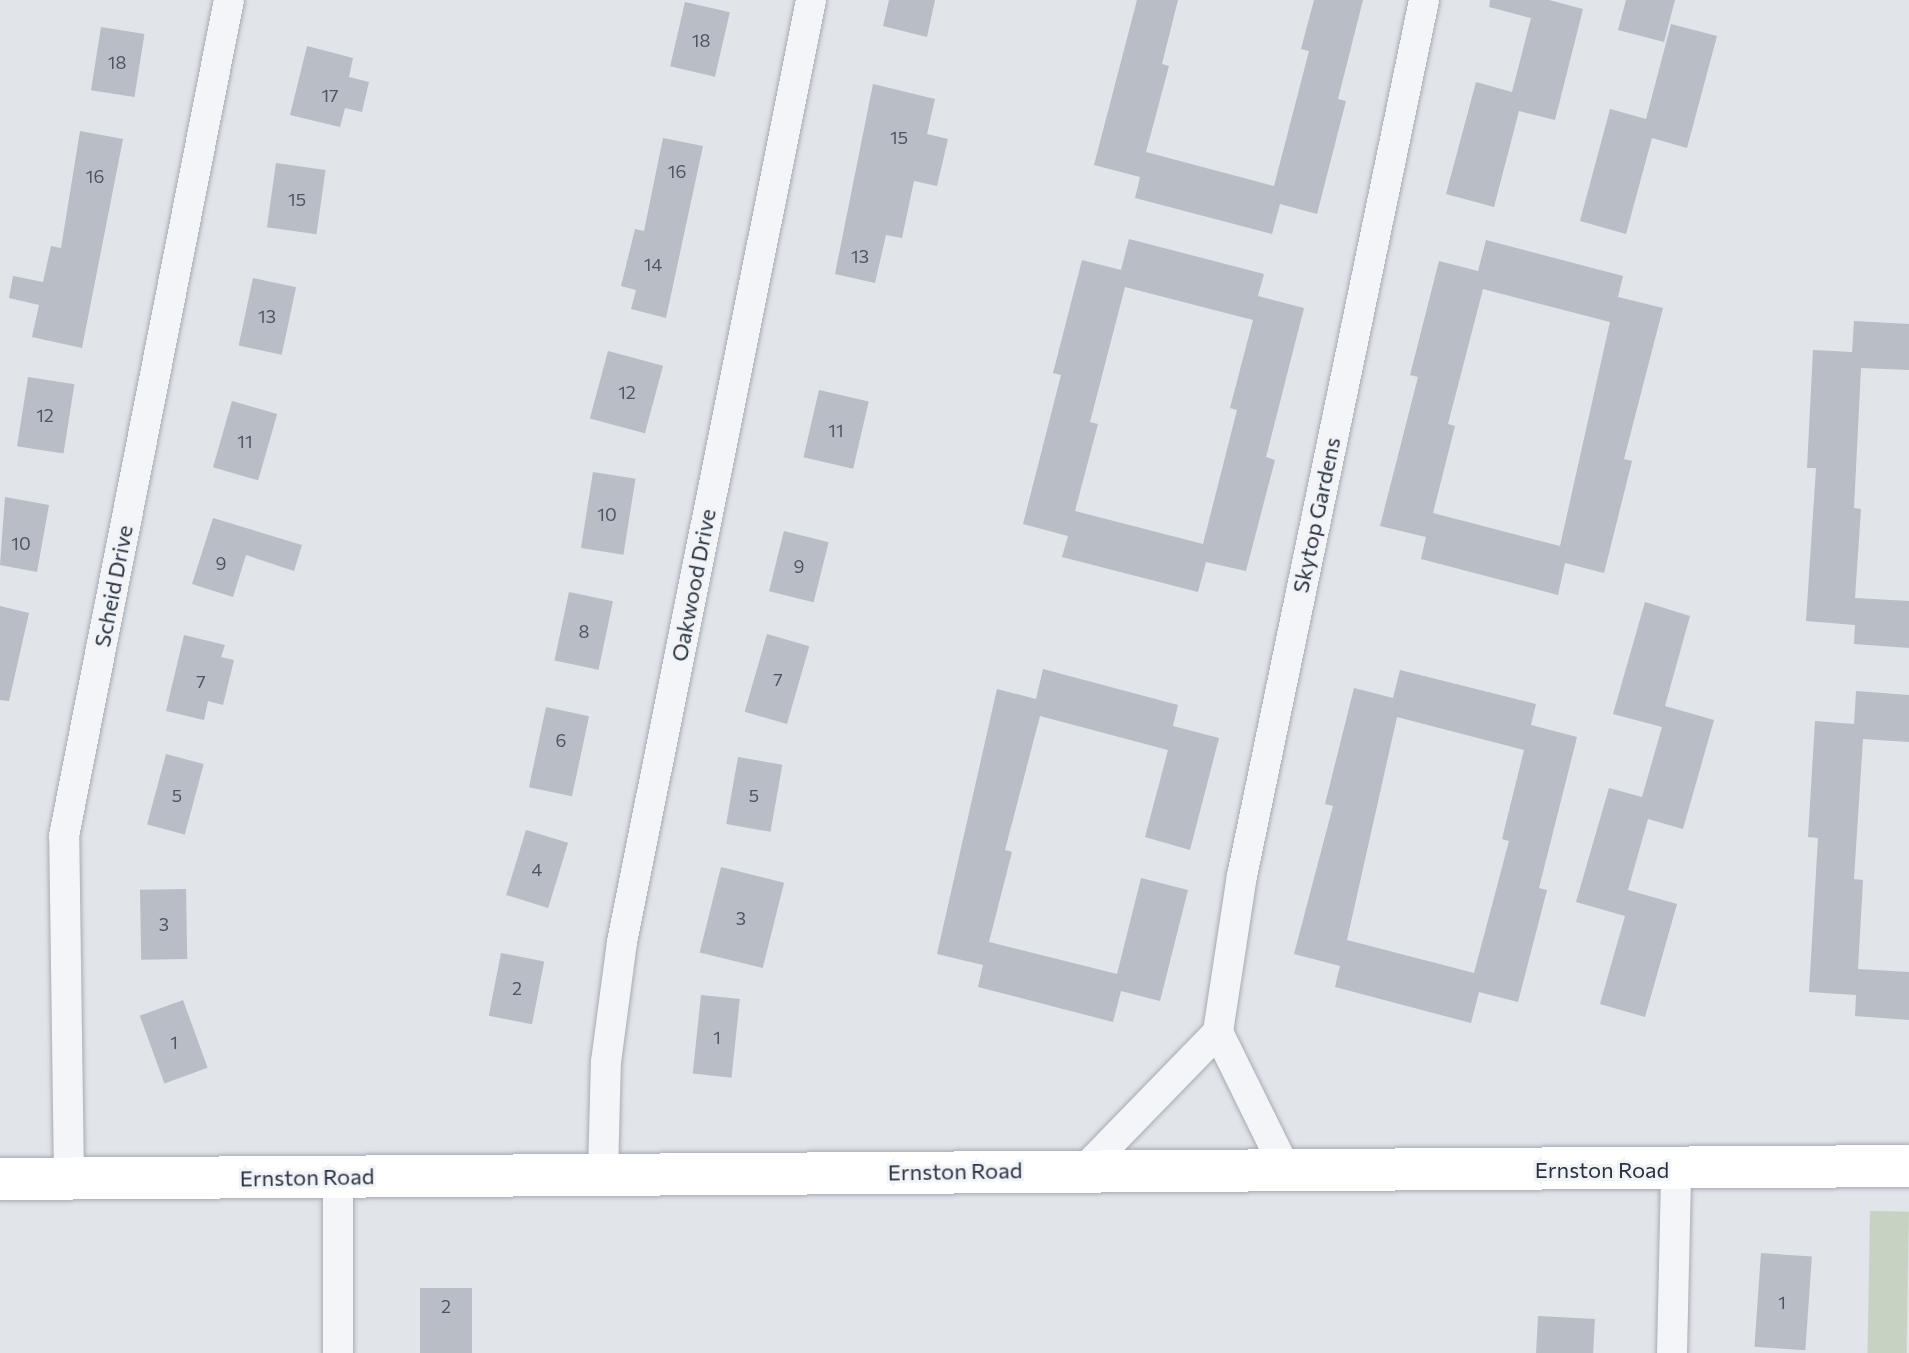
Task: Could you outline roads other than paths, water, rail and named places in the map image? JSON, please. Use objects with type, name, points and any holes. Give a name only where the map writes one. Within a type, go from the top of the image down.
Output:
[{"type":"street","name":"Scheid Drive","points":[[69,1179],[64,836],[229,0]]},
{"type":"street","name":"Oakwood Drive","points":[[603,1173],[606,1062],[622,942],[811,0]]},
{"type":"street","name":"Skytop Gardens","points":[[1218,1032],[1242,876],[1424,0]]},
{"type":"street","points":[[1085,1169],[1218,1032],[1285,1168]]},
{"type":"street","name":"Ernston Road","points":[[0,1179],[1285,1168],[1676,1171],[1909,1166]]},
{"type":"street","points":[[1672,1353],[1676,1171]]},
{"type":"street","points":[[338,1177],[338,1353]]}]
